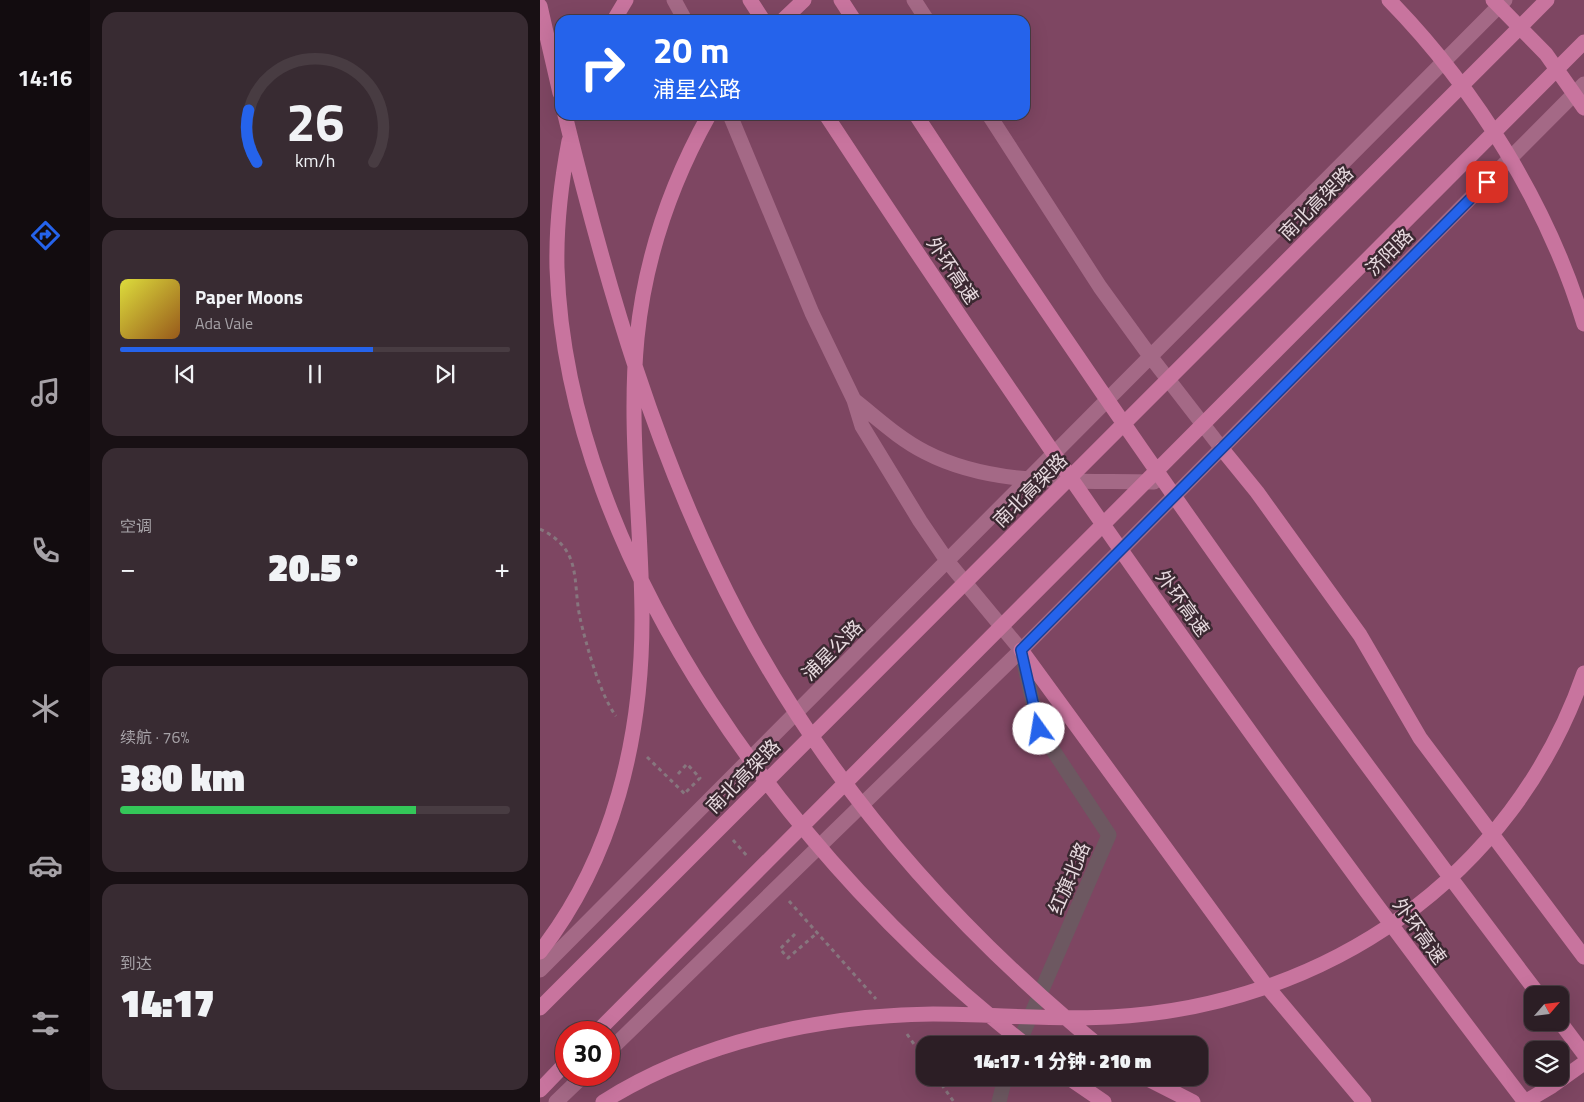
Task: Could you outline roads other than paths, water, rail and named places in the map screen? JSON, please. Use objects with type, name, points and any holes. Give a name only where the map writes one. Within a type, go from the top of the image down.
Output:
[{"type":"highway","points":[[617,15],[626,0]]},
{"type":"highway","points":[[750,0],[760,15]]},
{"type":"highway","points":[[788,15],[804,0]]},
{"type":"highway","points":[[841,0],[851,15]]},
{"type":"highway","points":[[1389,0],[1456,80],[1504,150],[1544,226],[1566,273],[1584,324]]},
{"type":"highway","points":[[1493,0],[1546,54],[1584,108]]},
{"type":"highway","name":"南北高架路","points":[[540,1008],[1547,0]]},
{"type":"highway","points":[[540,6],[555,71]]},
{"type":"highway","points":[[608,1021],[1584,42]]},
{"type":"highway","points":[[566,120],[605,270],[660,436],[689,510],[741,618],[802,721],[874,821],[957,917],[1002,962],[1088,1036]]},
{"type":"highway","points":[[575,120],[560,197],[557,241],[559,302],[573,381],[584,426],[597,471],[633,561],[661,616],[729,729],[808,834],[896,931],[946,979],[1015,1036]]},
{"type":"highway","points":[[540,952],[567,911],[604,838],[618,798],[629,757],[641,674],[642,617],[634,375],[641,304],[659,228],[673,188],[707,120]]},
{"type":"highway","name":"外环高速","points":[[829,120],[1012,394],[1152,595],[1295,794],[1525,1102]]},
{"type":"highway","points":[[919,120],[1069,343],[1213,551],[1356,750],[1532,986]]},
{"type":"highway","points":[[1222,449],[1257,492],[1360,636],[1420,738],[1584,957]]},
{"type":"highway","points":[[1021,650],[1264,983],[1364,1102]]},
{"type":"highway","points":[[602,1102],[654,1075],[701,1055],[750,1040],[809,1026],[869,1018],[930,1014],[1055,1018],[1111,1017],[1156,1013],[1201,1006],[1245,995],[1326,964],[1399,920],[1433,894],[1493,833],[1541,766],[1561,730],[1584,673]]},
{"type":"highway","points":[[1567,1031],[1584,1054]]},
{"type":"highway","points":[[1525,1102],[1552,1086],[1584,1063]]},
{"type":"highway","points":[[540,1090],[555,1074]]},
{"type":"highway","points":[[1081,1086],[1104,1102]]},
{"type":"highway","points":[[1162,1086],[1193,1102]]},
{"type":"main road","points":[[674,0],[682,15]]},
{"type":"main road","points":[[914,0],[924,15]]},
{"type":"main road","points":[[1150,356],[1505,0]]},
{"type":"main road","name":"济阳路","points":[[1222,449],[1584,84]]},
{"type":"main road","points":[[732,120],[812,313],[854,400],[862,426],[948,562],[1021,650]]},
{"type":"main road","points":[[620,1040],[1021,650],[1222,449],[1150,356],[1100,287],[992,120]]},
{"type":"main road","name":"浦星公路","points":[[540,970],[948,562],[1150,356]]},
{"type":"main road","points":[[854,400],[924,452],[954,465],[978,471],[1029,479],[1188,483]]},
{"type":"main road","points":[[556,1102],[573,1086]]},
{"type":"street","name":"红旗北路","points":[[1021,650],[1039,729],[1109,835],[1022,1036]]},
{"type":"street","points":[[999,1102],[1003,1086]]}]
